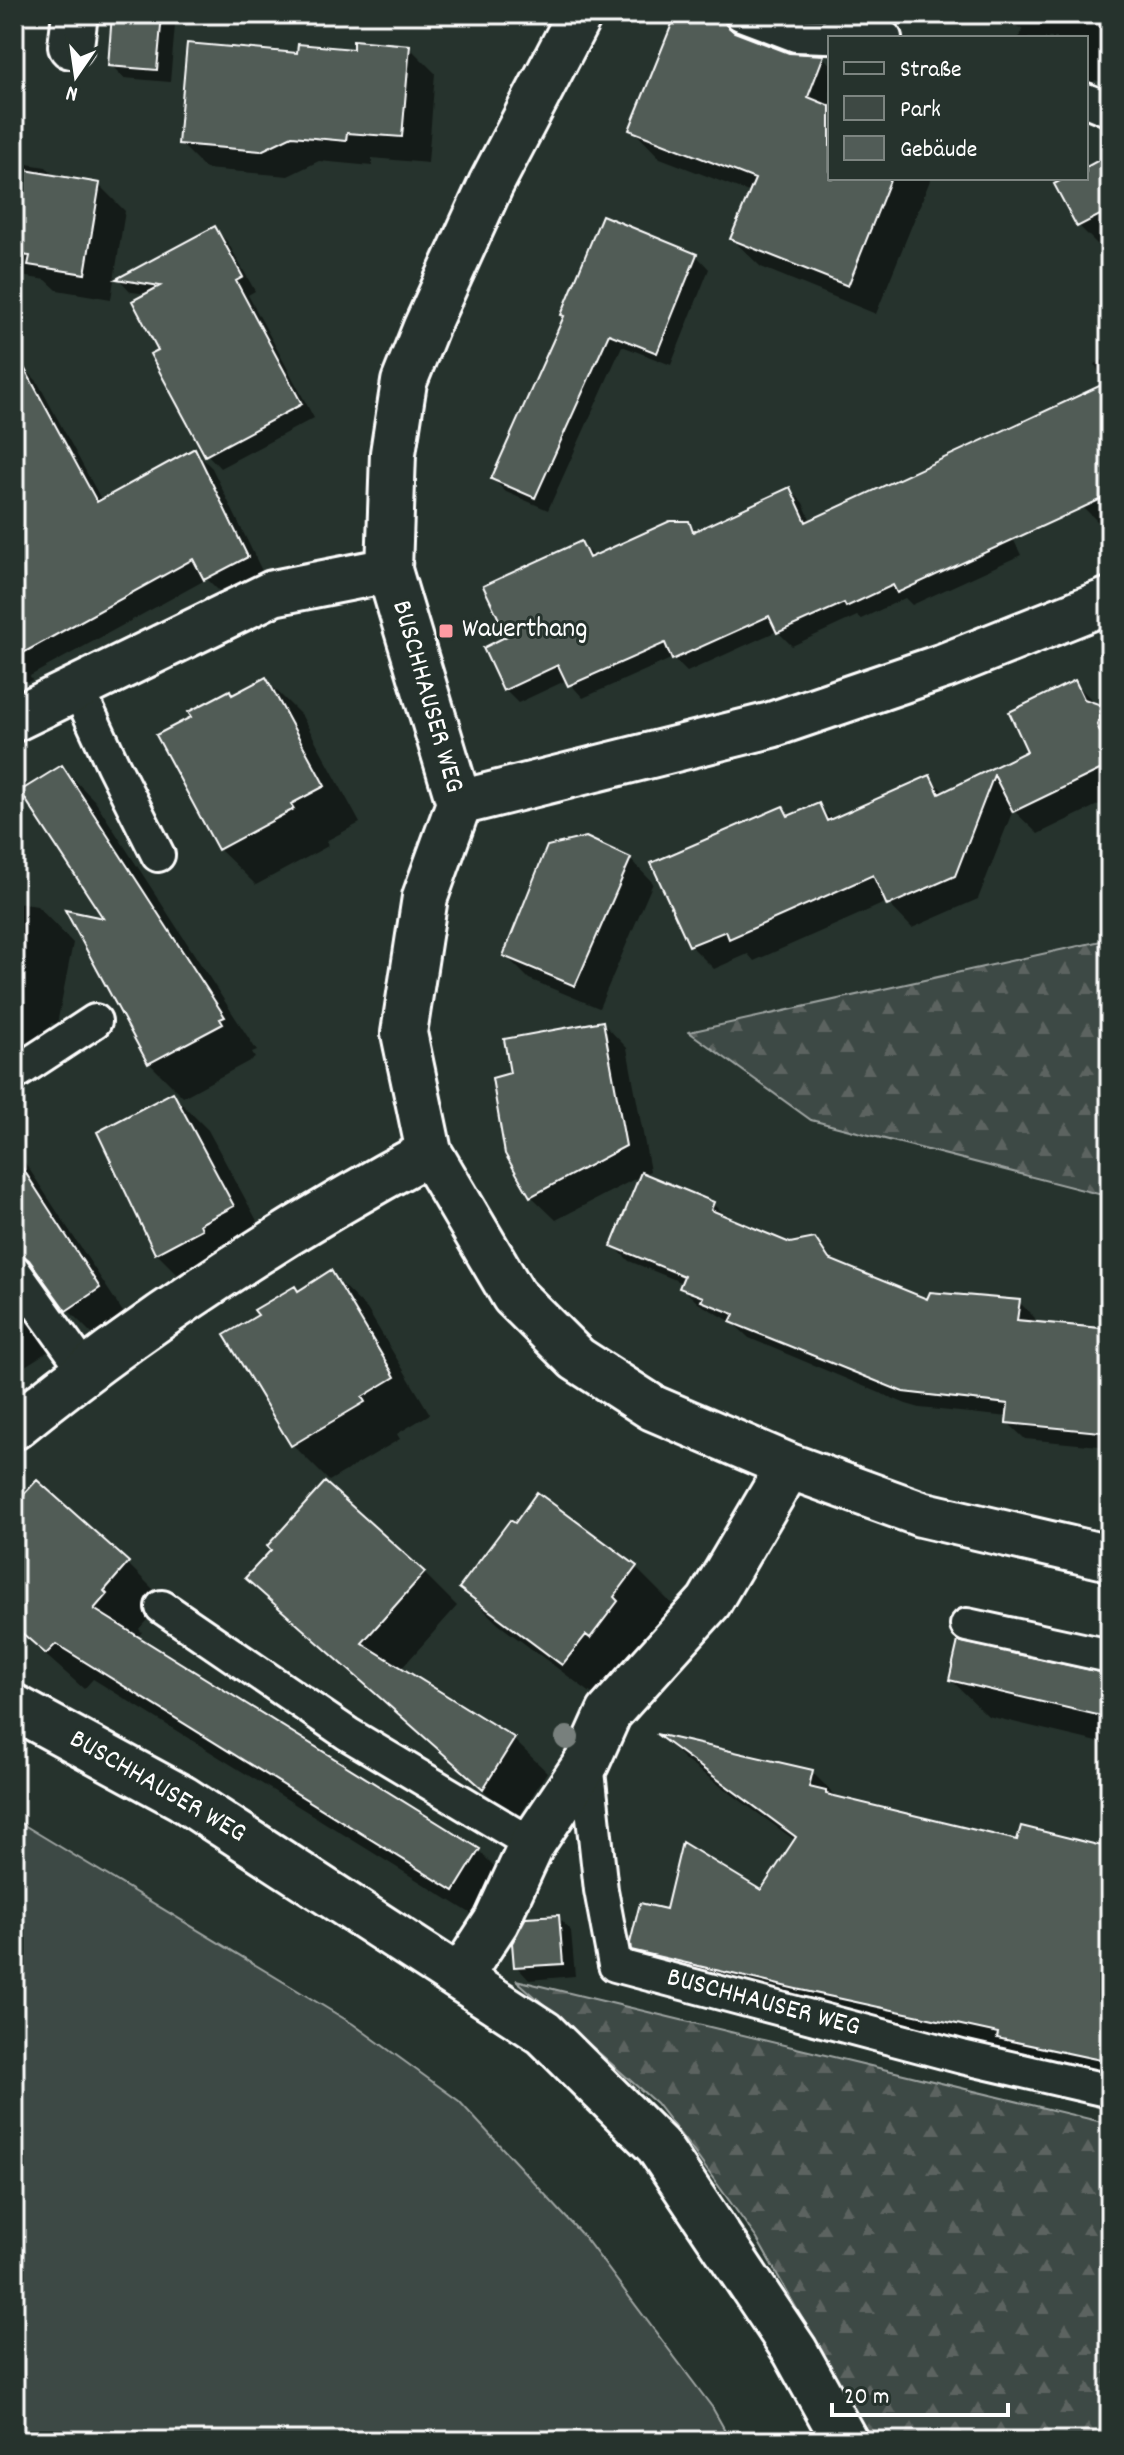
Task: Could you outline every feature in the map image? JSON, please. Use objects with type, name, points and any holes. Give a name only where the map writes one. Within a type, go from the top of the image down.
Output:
[{"type":"street","name":"BUSCHHAUSER WEG","points":[[580,14],[516,142],[491,184],[426,327],[404,382],[393,453],[389,570],[459,803],[425,897],[404,1033],[429,1152],[514,1296],[577,1359],[653,1408],[789,1466],[921,1514],[1110,1558]]},
{"type":"street","name":"BUSCHHAUSER WEG","points":[[14,719],[273,593],[389,570]]},
{"type":"street","points":[[459,803],[771,725],[944,666],[1110,600]]},
{"type":"street","points":[[14,1427],[85,1370],[251,1256],[336,1202],[429,1152]]},
{"type":"street","points":[[460,1977],[496,1922],[532,1844],[587,1762],[609,1713],[709,1602],[789,1466]]},
{"type":"street","name":"BUSCHHAUSER WEG","points":[[14,1707],[182,1798],[544,2033],[658,2146],[795,2351],[845,2441]]},
{"type":"lane","points":[[741,14],[796,35],[828,36]]},
{"type":"lane","points":[[1088,101],[1110,110]]},
{"type":"lane","points":[[77,687],[158,855]]},
{"type":"lane","points":[[14,1074],[95,1021]]},
{"type":"lane","points":[[14,1271],[85,1370]]},
{"type":"lane","points":[[162,1607],[348,1734],[532,1844]]},
{"type":"lane","points":[[967,1625],[1110,1656]]},
{"type":"lane","name":"BUSCHHAUSER WEG","points":[[587,1762],[601,1890],[615,1965],[962,2057],[1110,2091]]},
{"type":"green space","points":[[1110,939],[1110,1197],[811,1120],[689,1032]]},
{"type":"green space","points":[[14,1819],[353,2024],[459,2101],[585,2238],[712,2407],[731,2441],[14,2441]]},
{"type":"green space","points":[[516,1980],[1110,2124],[1110,2441],[872,2441],[757,2239],[694,2152],[656,2103]]},
{"type":"building","points":[[112,14],[162,14],[157,70],[108,66]]},
{"type":"building","points":[[676,14],[722,14],[726,25],[734,32],[789,53],[824,55],[808,97],[828,105],[828,180],[890,180],[848,286],[730,239],[755,179],[629,130]]},
{"type":"building","points":[[353,40],[410,45],[402,137],[347,133],[346,141],[292,136],[261,151],[178,144],[187,43],[297,53],[298,44],[353,49]]},
{"type":"building","points":[[1110,154],[1110,210],[1077,227],[1054,184],[1061,180],[1088,180],[1088,166]]},
{"type":"building","points":[[14,168],[100,183],[85,274],[28,265],[30,256],[14,254]]},
{"type":"building","points":[[602,215],[697,254],[657,353],[609,334],[535,498],[491,479],[564,316],[561,315]]},
{"type":"building","points":[[215,226],[243,277],[236,281],[302,404],[205,456],[150,354],[158,350],[132,301],[160,286],[116,279]]},
{"type":"building","points":[[14,349],[97,502],[195,448],[248,557],[204,580],[193,559],[14,658]]},
{"type":"building","points":[[1110,381],[1110,495],[897,593],[893,585],[777,633],[769,616],[672,660],[665,643],[568,686],[558,665],[503,691],[483,648],[507,636],[483,586],[581,541],[589,558],[670,521],[689,521],[693,532],[790,487],[806,522]]},
{"type":"building","points":[[266,677],[325,786],[291,804],[294,809],[218,850],[156,735],[191,717],[188,712],[230,690],[232,695]]},
{"type":"building","points":[[1075,680],[1084,699],[1104,706],[1097,725],[1110,753],[1110,765],[1013,812],[994,775],[955,876],[887,906],[873,875],[729,939],[726,931],[689,946],[651,863],[783,806],[788,816],[819,803],[827,821],[930,775],[939,794],[1027,751],[1009,712]]},
{"type":"building","points":[[62,765],[225,1017],[220,1019],[223,1024],[148,1064],[65,910],[103,918],[20,791]]},
{"type":"building","points":[[586,837],[631,858],[575,986],[503,956],[547,846]]},
{"type":"building","points":[[603,1021],[626,1146],[530,1197],[505,1154],[492,1078],[510,1073],[504,1039]]},
{"type":"building","points":[[173,1092],[234,1206],[200,1224],[202,1229],[155,1254],[97,1132]]},
{"type":"building","points":[[14,1155],[100,1288],[66,1311],[29,1260],[14,1246]]},
{"type":"building","points":[[641,1172],[714,1202],[711,1210],[790,1243],[815,1238],[829,1259],[927,1299],[930,1292],[1020,1300],[1017,1320],[1110,1329],[1110,1433],[1006,1423],[1008,1404],[903,1392],[730,1322],[734,1314],[679,1288],[684,1276],[611,1246]]},
{"type":"building","points":[[331,1270],[395,1377],[362,1397],[365,1402],[291,1446],[224,1335],[258,1315],[254,1310],[295,1286],[298,1291]]},
{"type":"building","points":[[37,1480],[129,1562],[104,1591],[107,1594],[94,1609],[480,1849],[454,1891],[56,1644],[46,1654],[14,1626],[14,1505]]},
{"type":"building","points":[[325,1482],[425,1572],[362,1643],[515,1738],[483,1789],[245,1578],[271,1550],[267,1546]]},
{"type":"building","points":[[537,1492],[637,1566],[614,1597],[618,1601],[590,1638],[586,1635],[562,1665],[459,1588],[510,1520],[515,1523]]},
{"type":"building","points":[[958,1641],[1110,1674],[1110,1718],[949,1680]]},
{"type":"building","points":[[656,1734],[813,1770],[809,1787],[826,1791],[826,1794],[1017,1840],[1021,1826],[1110,1848],[1110,2062],[997,2038],[998,2033],[631,1950],[640,1903],[666,1909],[682,1842],[761,1890],[796,1837]]},
{"type":"building","points":[[559,1915],[563,1964],[514,1967],[512,1943],[526,1917]]},
{"type":"place","name":"Wauerthang","points":[[446,631]]}]
